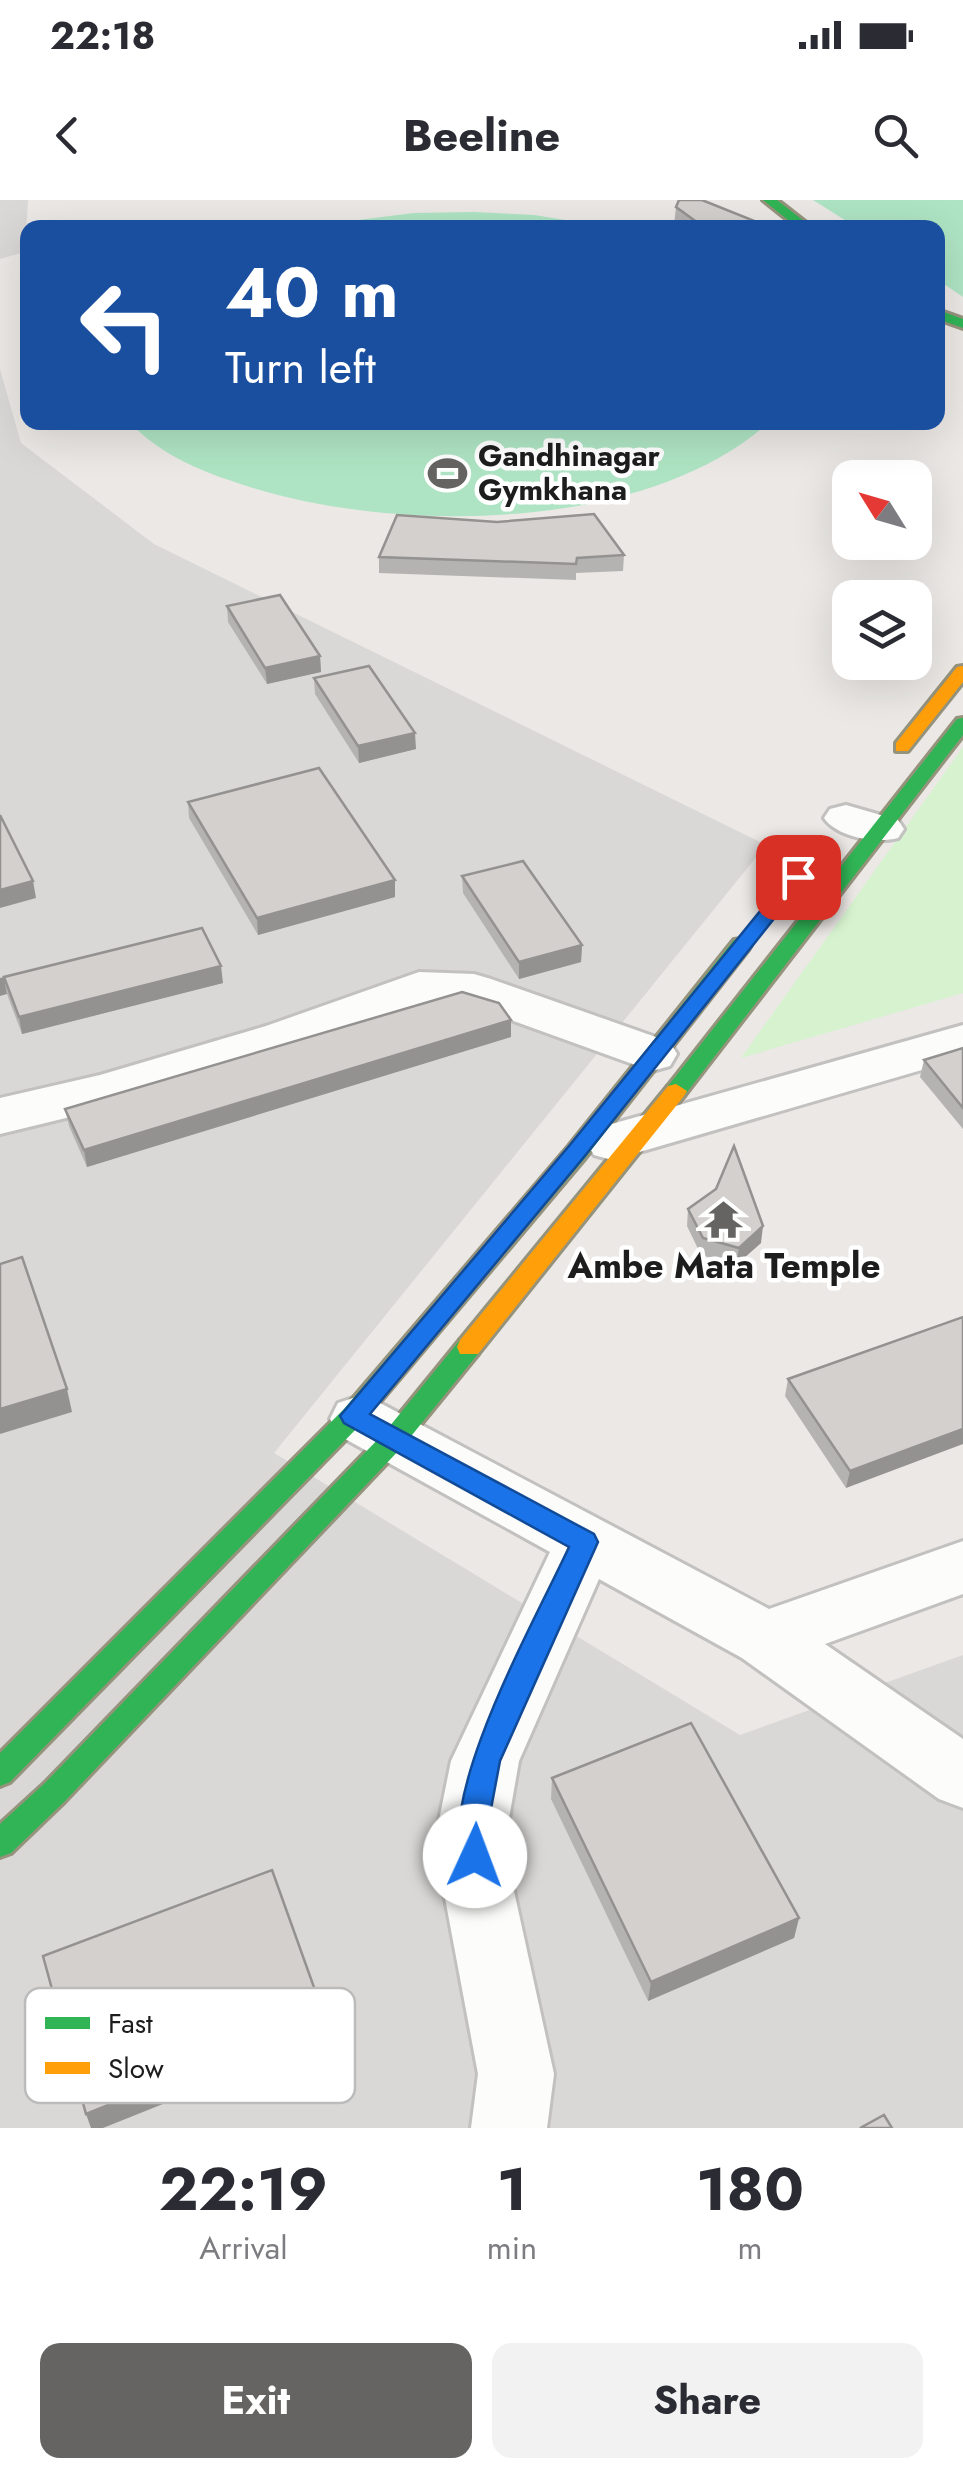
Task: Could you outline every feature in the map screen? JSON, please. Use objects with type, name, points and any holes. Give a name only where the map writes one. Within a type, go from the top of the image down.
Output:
[{"type":"street","points":[[768,200],[795,220]]},
{"type":"street","points":[[893,759],[963,671]]},
{"type":"street","points":[[0,1773],[373,1427],[652,1054],[719,1001],[855,820],[963,723]]},
{"type":"street","points":[[0,1843],[55,1792],[373,1427],[642,1133],[761,921]]},
{"type":"street","points":[[0,1116],[103,1092],[283,1038],[419,988],[474,990],[652,1054]]},
{"type":"street","points":[[576,1152],[963,1041]]},
{"type":"street","points":[[373,1427],[765,1638],[963,1777]]},
{"type":"street","points":[[509,2128],[516,2074],[477,1882],[472,1830],[486,1761],[585,1542]]},
{"type":"street","points":[[765,1638],[963,1567]]},
{"type":"shaded area","points":[[0,200],[28,200],[27,220],[20,220],[20,253],[0,259]]},
{"type":"shaded area","points":[[0,369],[21,443],[154,544],[766,845],[274,1453],[740,1735],[963,1655],[963,2128],[0,2128]]},
{"type":"green space","points":[[813,200],[963,200],[963,297],[945,285],[945,220],[845,220]]},
{"type":"green space","points":[[474,212],[565,220],[358,220],[414,213]]},
{"type":"green space","name":"Gandhinagar Gymkhana","points":[[138,430],[758,430],[717,459],[657,486],[590,504],[519,514],[447,516],[377,512],[310,502],[250,487],[202,470]]},
{"type":"green space","points":[[963,747],[963,993],[741,1058]]},
{"type":"building","points":[[679,200],[702,200],[752,220],[694,220],[676,207]]},
{"type":"building","points":[[594,514],[624,555],[577,558],[576,564],[379,557],[397,515],[497,522]]},
{"type":"building","points":[[280,595],[320,656],[265,668],[227,606]]},
{"type":"building","points":[[369,666],[415,733],[358,746],[314,678]]},
{"type":"building","points":[[319,768],[395,880],[257,918],[188,802]]},
{"type":"building","points":[[0,815],[33,881],[0,890]]},
{"type":"building","points":[[523,861],[582,945],[519,962],[462,876]]},
{"type":"building","points":[[202,928],[221,966],[19,1017],[4,977]]},
{"type":"building","points":[[462,992],[499,1003],[511,1020],[84,1150],[65,1109]]},
{"type":"building","points":[[963,1048],[963,1108],[924,1060]]},
{"type":"building","name":"Ambe Mata Temple","points":[[734,1146],[763,1226],[739,1248],[703,1238],[688,1209],[716,1189]]},
{"type":"building","points":[[22,1257],[67,1389],[0,1409],[0,1264]]},
{"type":"building","points":[[963,1317],[963,1429],[850,1471],[788,1379]]},
{"type":"building","points":[[691,1723],[799,1918],[651,1982],[552,1778]]},
{"type":"building","points":[[272,1870],[314,1988],[52,1988],[43,1956]]},
{"type":"building","points":[[83,2103],[113,2103],[86,2114]]},
{"type":"building","points":[[884,2115],[892,2128],[860,2128]]},
{"type":"traffic: fast","points":[[769,200],[796,220]]},
{"type":"traffic: fast","points":[[945,317],[963,324]]},
{"type":"traffic: fast","points":[[676,1091],[963,723]]},
{"type":"traffic: fast","points":[[0,1773],[353,1416],[577,1152],[741,945]]},
{"type":"traffic: fast","points":[[0,1843],[55,1792],[394,1439],[469,1347]]},
{"type":"traffic: slow","points":[[902,747],[963,671]]},
{"type":"traffic: slow","points":[[469,1347],[676,1091]]},
{"type":"place","name":"Gandhinagar Gymkhana","points":[[448,473]]},
{"type":"place","name":"Ambe Mata Temple","points":[[724,1219]]},
{"type":"route","points":[[475,1856],[472,1830],[486,1761],[585,1542],[353,1416],[576,1152],[798,877]]}]
